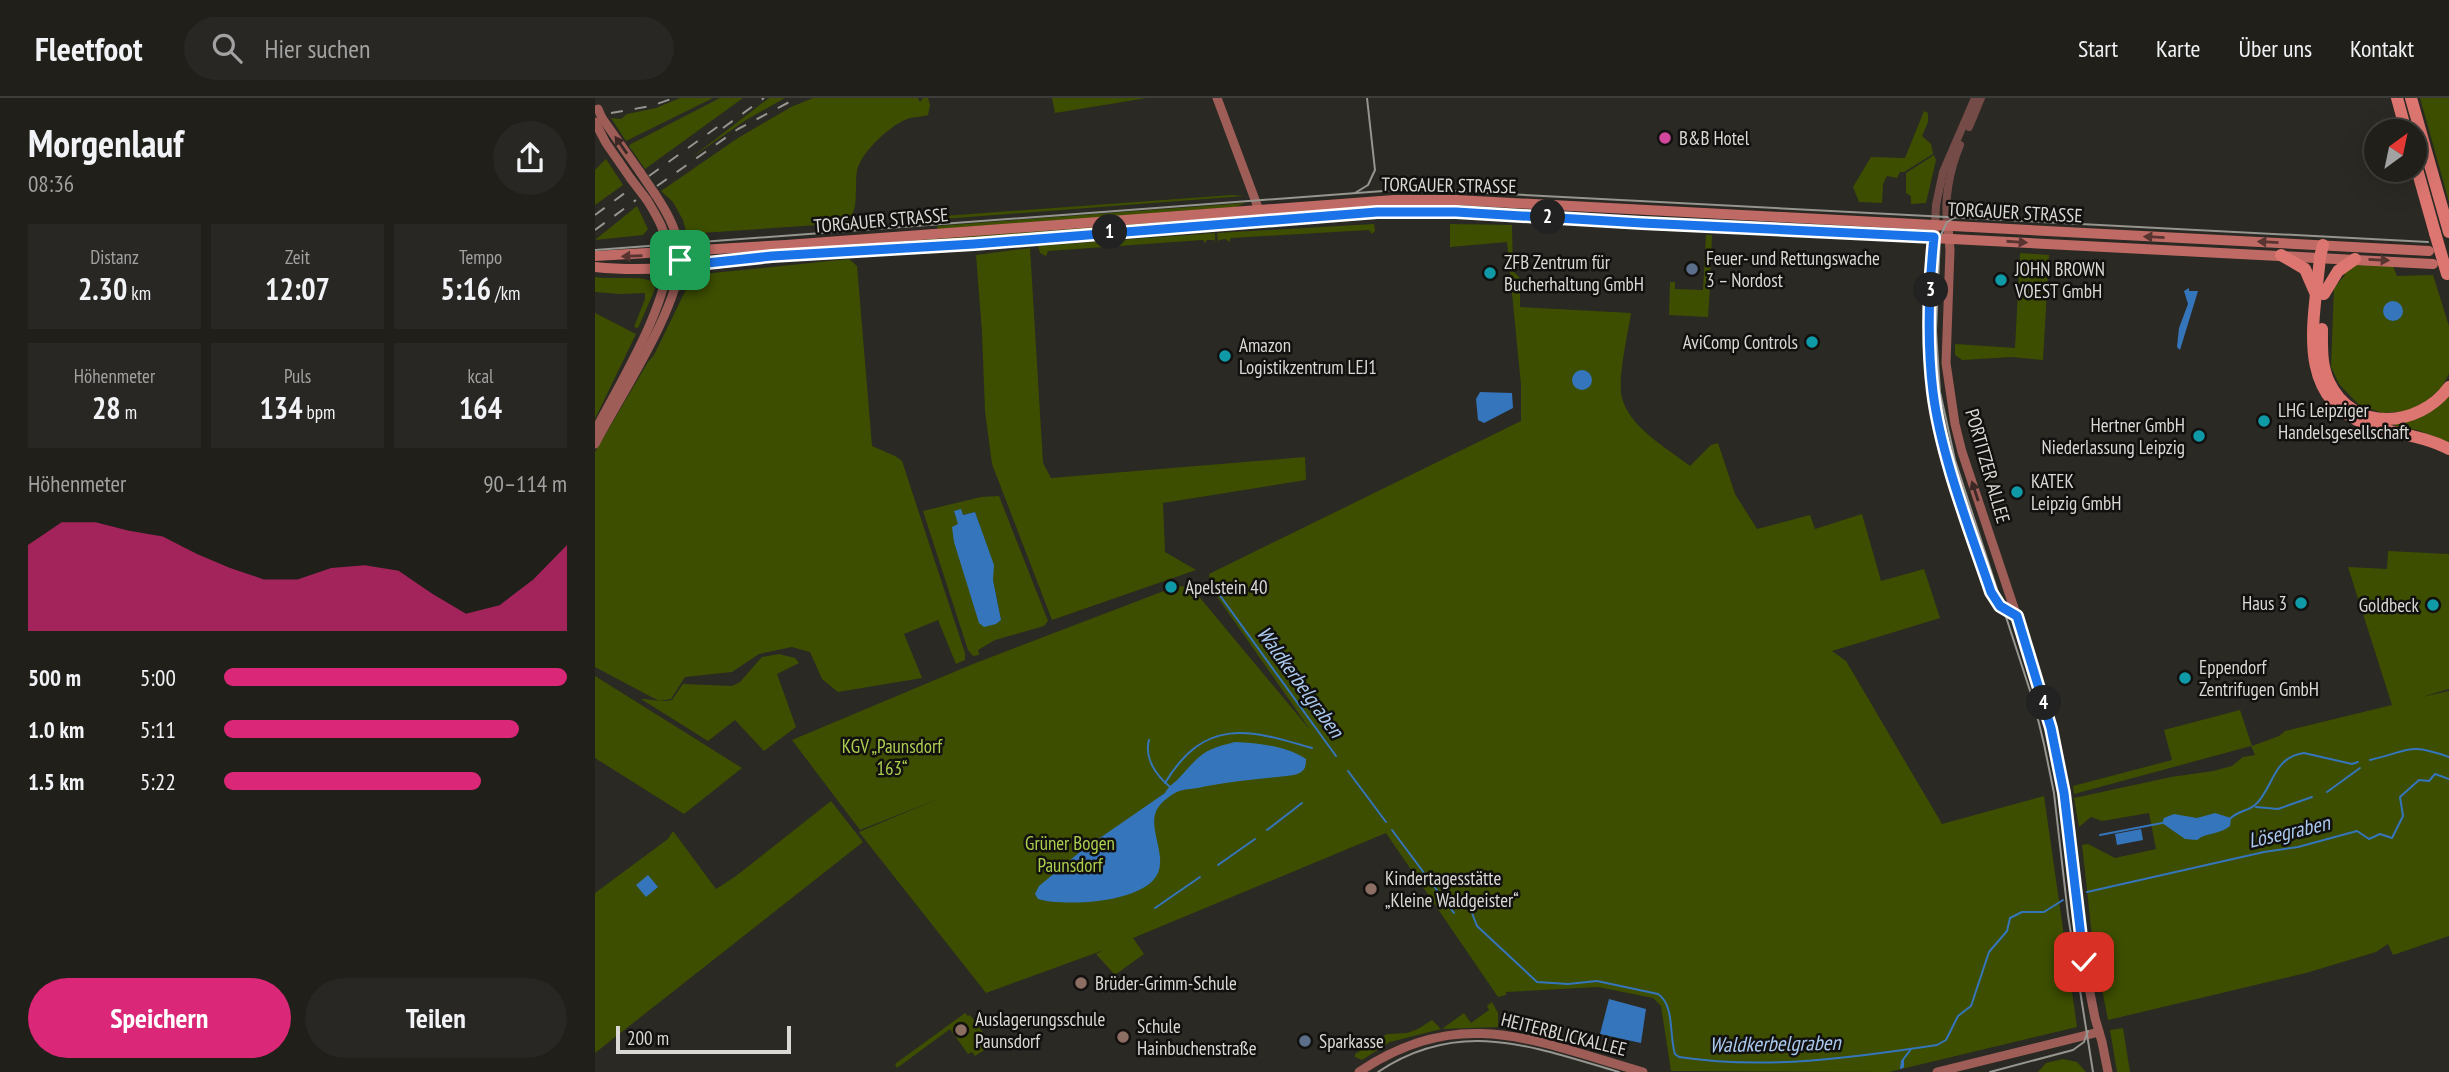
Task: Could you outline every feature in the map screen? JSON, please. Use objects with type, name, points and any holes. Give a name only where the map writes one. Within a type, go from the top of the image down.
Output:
[{"type":"highway","points":[[2397,98],[2403,119]]},
{"type":"highway","points":[[2411,98],[2449,232]]},
{"type":"highway","points":[[2421,182],[2448,278]]},
{"type":"highway","points":[[2323,253],[2313,352],[2316,374],[2324,391],[2350,416],[2367,425],[2414,435],[2449,449]]},
{"type":"highway","points":[[2281,255],[2307,272],[2320,295],[2323,366],[2334,391],[2353,409],[2378,419],[2407,418],[2430,408],[2449,387]]},
{"type":"highway","points":[[2320,295],[2338,271],[2355,259]]},
{"type":"main road","points":[[1217,98],[1263,221]]},
{"type":"main road","points":[[595,431],[644,334],[674,253],[673,223],[598,113]]},
{"type":"main road","points":[[595,444],[656,330],[676,283],[679,266],[647,200],[606,143],[598,113]]},
{"type":"main road","name":"TORGAUER STRASSE","points":[[595,257],[1367,201],[1431,200],[1934,232],[1949,238],[2281,255],[2323,253],[2344,247],[2429,251]]},
{"type":"main road","name":"TORGAUER STRASSE","points":[[595,267],[614,270],[668,267],[833,251],[974,244],[1377,212],[1456,212],[1642,223],[1934,232],[1948,227],[2323,253]]},
{"type":"main road","name":"PORTITZER ALLEE","points":[[1948,227],[1946,363],[1955,424],[2051,728],[2064,793],[2084,962],[2108,1072]]},
{"type":"main road","name":"PORTITZER ALLEE","points":[[1934,232],[1930,350],[1937,412],[1950,464],[1991,592],[2000,606],[2017,616]]},
{"type":"main road","points":[[2323,253],[2355,259],[2433,264]]},
{"type":"main road","points":[[1937,1072],[2099,1032]]},
{"type":"main road","name":"HEITERBLICKALLEE","points":[[1359,1072],[1412,1043],[1443,1036],[1483,1033],[1509,1034],[1643,1072]]},
{"type":"street","points":[[1934,232],[1943,172],[1975,98]]},
{"type":"street","points":[[1948,227],[1946,206],[1951,171],[1981,98]]},
{"type":"green space","points":[[680,98],[713,98],[626,141],[611,118],[621,119],[627,114],[656,108]]},
{"type":"green space","points":[[720,98],[743,98],[645,169],[629,146],[631,144]]},
{"type":"green space","points":[[769,98],[785,98],[746,120],[691,158]]},
{"type":"green space","points":[[813,98],[918,98],[920,102],[923,98],[928,98],[930,105],[928,115],[910,118],[895,126],[864,156],[857,171],[854,211],[847,223],[701,233],[686,231],[673,202],[661,191],[738,138],[791,107]]},
{"type":"green space","points":[[1052,98],[1147,98],[1055,113]]},
{"type":"green space","points":[[2420,98],[2449,98],[2449,202],[2427,119]]},
{"type":"green space","points":[[1924,111],[1928,113],[1928,122],[1922,136],[1931,144],[1933,154],[1900,172],[1897,178],[1887,176],[1883,184],[1882,203],[1859,202],[1853,187],[1871,157],[1905,158]]},
{"type":"green space","points":[[1934,155],[1936,160],[1926,203],[1911,204],[1911,196],[1906,193],[1906,173]]},
{"type":"green space","points":[[606,159],[623,185],[595,205],[595,170]]},
{"type":"green space","points":[[1244,196],[930,220],[930,217]]},
{"type":"green space","points":[[1246,203],[1235,207],[938,229],[937,226]]},
{"type":"green space","points":[[637,206],[648,229],[643,235],[595,240]]},
{"type":"green space","points":[[1249,215],[1167,225],[881,245],[881,243]]},
{"type":"green space","points":[[1374,224],[1375,231],[1372,234],[1369,230],[1231,238],[1229,242],[1226,239],[1218,242],[1217,233]]},
{"type":"green space","points":[[1450,224],[1512,225],[1513,271],[1520,278],[1520,307],[1631,313],[1621,380],[1626,409],[1641,428],[1690,466],[1711,445],[1718,443],[1735,494],[1757,529],[1810,515],[1815,529],[1862,514],[1881,581],[1924,569],[1940,618],[1832,651],[1846,661],[1942,824],[2044,796],[2077,1027],[1889,1072],[1671,1071],[1661,1006],[1653,998],[1598,987],[1506,992],[1506,995],[1498,997],[1386,833],[1133,938],[1144,954],[1115,975],[1096,954],[1104,950],[986,993],[859,832],[938,799],[860,830],[792,740],[973,664],[1177,586],[1191,587],[1311,731],[1211,588],[1209,574],[1521,421],[1521,385],[1507,242],[1450,247]]},
{"type":"green space","points":[[1215,233],[1215,242],[1207,240],[1205,243],[1203,240],[1048,251],[1046,256],[1040,253],[1038,246]]},
{"type":"green space","points":[[1706,235],[1712,235],[1710,282],[1706,282],[1705,286],[1710,287],[1708,317],[1669,315],[1670,282],[1675,282],[1675,289],[1703,290]]},
{"type":"green space","points":[[1030,248],[1043,463],[1051,478],[1305,457],[1306,480],[1163,503],[1165,552],[1196,570],[1052,620],[992,464],[985,411],[976,255]]},
{"type":"green space","points":[[2020,253],[2049,255],[2043,360],[2012,357],[1962,360],[1955,355],[1955,344],[2015,348]]},
{"type":"green space","points":[[849,259],[857,266],[872,446],[902,461],[965,653],[965,660],[956,664],[938,620],[904,634],[922,678],[838,692],[822,679],[810,652],[792,647],[759,654],[732,672],[685,677],[671,699],[659,701],[595,667],[595,452],[654,355],[693,275]]},
{"type":"green space","points":[[2355,265],[2393,266],[2397,276],[2433,275],[2449,326],[2449,374],[2441,388],[2425,402],[2408,411],[2383,413],[2359,405],[2339,384],[2331,367],[2334,288],[2345,275],[2342,271]]},
{"type":"green space","points":[[595,277],[653,282],[655,289],[638,328],[634,327],[645,293],[595,292]]},
{"type":"green space","points":[[595,313],[636,334],[595,419]]},
{"type":"green space","points":[[2449,396],[2449,442],[2417,430],[2395,426],[2425,415]]},
{"type":"green space","points":[[999,496],[1048,621],[1044,626],[995,640],[978,650],[979,655],[973,656],[968,650],[923,511],[981,497]],"holes":[[[954,512],[963,515],[975,512],[993,565],[993,580],[1001,620]]]},
{"type":"green space","points":[[2388,551],[2449,554],[2449,689],[2422,697],[2449,691],[2449,936],[2393,955],[2388,944],[2376,952],[2306,973],[2108,1020],[2092,936],[2082,845],[2088,844],[2115,858],[2156,849],[2149,813],[2102,821],[2091,817],[2079,827],[2074,798],[2171,777],[2213,771],[2232,766],[2243,757],[2255,755],[2251,746],[2074,794],[2073,786],[2172,760],[2164,730],[2240,710],[2252,746],[2285,731],[2392,705],[2348,567],[2387,569]]},
{"type":"green space","points":[[779,654],[795,658],[799,663],[777,674],[796,727],[764,751],[735,720],[708,741],[641,699],[672,700],[683,684],[732,686],[740,682],[762,657]]},
{"type":"green space","points":[[595,676],[742,768],[684,814],[595,758]]},
{"type":"green space","points":[[831,801],[863,842],[595,1053],[595,893],[668,839],[673,831],[716,889]]},
{"type":"green space","points":[[1492,1002],[1498,1013],[1498,1027],[1442,1029],[1464,1013],[1471,1023],[1489,1010],[1487,1006]]},
{"type":"green space","points":[[965,1013],[970,1015],[992,1045],[975,1056],[972,1052],[968,1054],[950,1029],[897,1068],[895,1064]]},
{"type":"green space","points":[[1432,1020],[1441,1029],[1390,1042],[1362,1060],[1355,1057],[1355,1054],[1387,1034],[1407,1033]]},
{"type":"green space","points":[[2123,1028],[2130,1072],[2117,1072],[2110,1030]]},
{"type":"green space","points":[[2063,1059],[2077,1062],[2086,1072],[2038,1072],[2046,1063]]},
{"type":"water","points":[[2189,288],[2189,291],[2198,291],[2180,350],[2177,347],[2179,328],[2188,304],[2184,291]]},
{"type":"water","points":[[2393,301],[2400,304],[2403,311],[2400,318],[2393,321],[2386,318],[2383,311],[2386,304]]},
{"type":"water","points":[[1582,370],[1589,373],[1592,380],[1589,387],[1582,390],[1575,387],[1572,380],[1575,373]]},
{"type":"water","points":[[1480,392],[1512,393],[1513,408],[1484,423],[1478,420],[1476,399]]},
{"type":"water","points":[[961,509],[963,515],[975,512],[994,565],[993,580],[1001,620],[984,627],[979,623],[954,542],[952,527],[958,524],[954,511]]},
{"type":"water","points":[[1235,742],[1263,744],[1290,751],[1306,759],[1305,768],[1294,775],[1184,790],[1168,798],[1160,805],[1154,820],[1160,856],[1158,873],[1138,891],[1121,897],[1084,902],[1066,903],[1038,899],[1035,894],[1039,886],[1081,851],[1165,793],[1204,754],[1216,747]]},
{"type":"water","points":[[2215,813],[2231,818],[2230,826],[2197,840],[2185,839],[2162,823],[2164,818],[2174,814],[2197,818]]},
{"type":"water","points":[[2141,829],[2143,840],[2117,845],[2115,834]]},
{"type":"water","points":[[648,875],[658,887],[646,897],[636,885]]},
{"type":"water","points":[[1609,999],[1646,1009],[1641,1043],[1600,1034]]},
{"type":"waterway","name":"Waldkerbelgraben","points":[[1216,590],[1336,756]]},
{"type":"waterway","points":[[1165,783],[1180,762],[1196,747],[1212,738],[1248,733],[1312,748]]},
{"type":"waterway","points":[[1149,740],[1148,753],[1152,766],[1169,786]]},
{"type":"waterway","points":[[2370,760],[2416,749],[2449,757]]},
{"type":"waterway","points":[[2231,818],[2255,805],[2279,767],[2293,756],[2304,753],[2352,764],[2358,762]]},
{"type":"waterway","points":[[2327,792],[2360,768]]},
{"type":"waterway","name":"Waldkerbelgraben","points":[[1348,771],[1386,822]]},
{"type":"waterway","name":"Lösegraben","points":[[2087,892],[2264,852],[2298,847],[2357,831],[2369,839],[2380,834],[2392,838],[2403,816],[2400,797],[2419,780],[2429,781],[2435,774],[2449,779]]},
{"type":"waterway","points":[[2256,807],[2278,809],[2312,797]]},
{"type":"waterway","points":[[1267,830],[1302,803]]},
{"type":"waterway","points":[[2100,835],[2162,823]]},
{"type":"waterway","name":"Waldkerbelgraben","points":[[1392,830],[1454,913]]},
{"type":"waterway","points":[[1218,865],[1255,839]]},
{"type":"waterway","points":[[1155,908],[1200,877]]},
{"type":"waterway","name":"Waldkerbelgraben","points":[[1470,908],[1477,926],[1537,982],[1568,984],[1597,981],[1658,994],[1667,1006],[1673,1047],[1679,1057],[1712,1061],[1776,1062],[1873,1054],[1937,1045],[1946,1040],[1958,1016],[1971,1006],[1989,952],[2007,931],[2010,918],[2022,912],[2044,912],[2063,900]]},
{"type":"waterway","name":"Lösegraben","points":[[1901,1068],[1902,1061],[1911,1049]]},
{"type":"waterway","name":"Lösegraben","points":[[1903,1061],[1903,1067]]},
{"type":"tram line","points":[[1355,193],[1368,185],[1375,170],[1367,98]]},
{"type":"tram line","points":[[595,250],[1410,189],[2428,242]]},
{"type":"tram line","points":[[1956,217],[1947,222],[1940,237],[1936,331],[1940,392],[1955,460],[2034,703],[2044,744],[2054,793],[2068,915],[2093,1072]]},
{"type":"tram line","points":[[1990,1072],[2073,1050],[2084,1042],[2088,1031]]},
{"type":"tram line","points":[[1378,1072],[1408,1055],[1438,1045],[1468,1041],[1527,1047],[1619,1072]]},
{"type":"railway","points":[[611,113],[651,106],[674,98]]},
{"type":"railway","points":[[723,128],[764,98]]},
{"type":"railway","points":[[657,186],[738,129],[797,98]]},
{"type":"railway","points":[[649,176],[727,120]]},
{"type":"railway","points":[[595,215],[629,190]]},
{"type":"railway","points":[[595,230],[636,200]]},
{"type":"place","name":"B&B Hotel","points":[[1665,138]]},
{"type":"place","name":"Feuer- und Rettungswache 3 – Nordost","points":[[1692,269]]},
{"type":"place","name":"ZFB Zentrum für Bucherhaltung GmbH","points":[[1490,273]]},
{"type":"place","name":"JOHN BROWN VOEST GmbH","points":[[2001,280]]},
{"type":"place","name":"AviComp Controls","points":[[1812,342]]},
{"type":"place","name":"Amazon Logistikzentrum LEJ1","points":[[1225,356]]},
{"type":"place","name":"LHG Leipziger Handelsgesellschaft","points":[[2264,421]]},
{"type":"place","name":"Hertner GmbH Niederlassung Leipzig","points":[[2199,436]]},
{"type":"place","name":"KATEK Leipzig GmbH","points":[[2017,492]]},
{"type":"place","name":"Apelstein 40","points":[[1171,587]]},
{"type":"place","name":"Haus 3","points":[[2301,603]]},
{"type":"place","name":"Goldbeck","points":[[2433,605]]},
{"type":"place","name":"Eppendorf Zentrifugen GmbH","points":[[2185,678]]},
{"type":"place","name":"Kindertagesstätte „Kleine Waldgeister“","points":[[1371,889]]},
{"type":"place","name":"Brüder-Grimm-Schule","points":[[1081,983]]},
{"type":"place","name":"Auslagerungsschule Paunsdorf","points":[[961,1030]]},
{"type":"place","name":"Schule Hainbuchenstraße","points":[[1123,1037]]},
{"type":"place","name":"Sparkasse","points":[[1305,1041]]},
{"type":"route","points":[[680,260],[679,266],[844,250],[974,244],[1377,212],[1515,214],[1934,237],[1930,350],[1937,412],[1991,592],[2000,606],[2017,616],[2051,728],[2071,841],[2084,962]]},
{"type":"park label","name":"KGV „Paunsdorf 163“","points":[[892,757]]},
{"type":"park label","name":"Grüner Bogen Paunsdorf","points":[[1070,854]]}]
